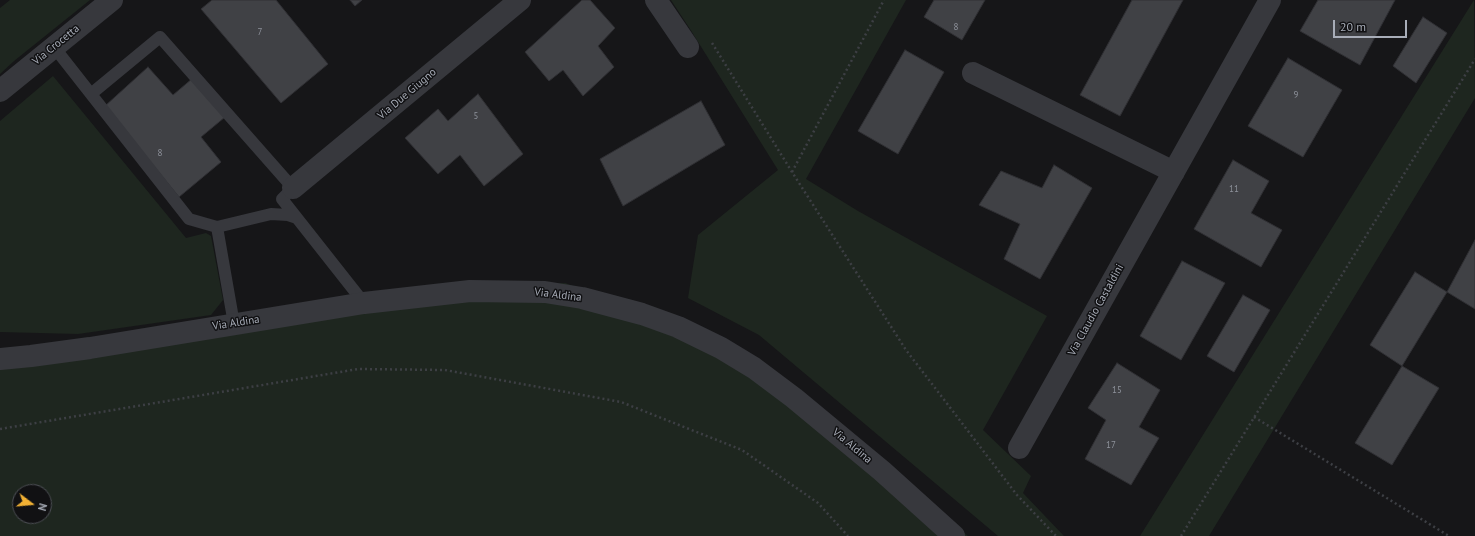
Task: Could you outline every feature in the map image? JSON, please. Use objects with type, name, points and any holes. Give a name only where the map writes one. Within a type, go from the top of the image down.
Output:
[{"type":"street","name":"Via Crocetta","points":[[0,91],[112,0]]},
{"type":"street","name":"Via Due Giugno","points":[[293,188],[520,0]]},
{"type":"street","points":[[656,0],[688,47]]},
{"type":"street","name":"Via Claudio Castaldini","points":[[1019,448],[1270,0]]},
{"type":"street","points":[[973,73],[1174,172]]},
{"type":"street","name":"Via Aldina","points":[[0,359],[90,348],[364,303],[470,292],[545,292],[582,298],[609,304],[678,327],[722,348],[748,364],[794,398],[882,471],[954,536]]},
{"type":"street","name":"Via Aldina","points":[[0,348],[90,348]]},
{"type":"lane","points":[[91,94],[160,37],[293,188],[282,199],[364,303]]},
{"type":"lane","points":[[54,47],[189,219],[217,227],[271,214],[288,215],[297,218]]},
{"type":"lane","points":[[217,227],[234,324]]},
{"type":"path","points":[[792,172],[884,0]]},
{"type":"path","points":[[710,40],[792,172],[906,350],[1017,495],[1056,536]]},
{"type":"path","points":[[1181,536],[1475,59]]},
{"type":"path","points":[[0,429],[358,369],[445,370],[621,402],[742,450],[818,503],[848,536]]},
{"type":"path","points":[[1254,417],[1449,536]]},
{"type":"shaded area","points":[[10,0],[90,0],[0,74],[0,8]]},
{"type":"shaded area","points":[[671,0],[906,0],[806,179],[858,211],[1047,316],[983,430],[1031,476],[1023,493],[1064,536],[998,536],[759,335],[688,298],[698,235],[778,170]]},
{"type":"shaded area","points":[[1474,0],[1475,98],[1209,536],[1140,536]]},
{"type":"shaded area","points":[[53,76],[186,238],[206,233],[211,236],[223,300],[211,315],[78,334],[0,332],[0,121]]},
{"type":"shaded area","points":[[565,283],[685,327],[814,409],[968,536],[0,536],[0,368],[338,299]]},
{"type":"building","points":[[212,0],[276,0],[328,64],[281,103],[201,9]]},
{"type":"building","points":[[350,0],[362,0],[355,6]]},
{"type":"building","points":[[582,0],[590,0],[615,28],[598,46],[614,67],[583,96],[563,70],[549,81],[525,52]]},
{"type":"building","points":[[934,0],[985,0],[962,40],[924,17]]},
{"type":"building","points":[[1132,0],[1183,0],[1120,116],[1080,95]]},
{"type":"building","points":[[1318,0],[1395,0],[1360,65],[1300,31]]},
{"type":"building","points":[[1423,17],[1447,33],[1416,83],[1393,66]]},
{"type":"building","points":[[905,50],[944,72],[898,154],[858,131]]},
{"type":"building","points":[[1288,58],[1342,90],[1303,157],[1248,126]]},
{"type":"building","points":[[148,67],[173,95],[193,78],[225,117],[201,137],[221,162],[179,197],[105,106]]},
{"type":"building","points":[[478,94],[523,154],[484,186],[460,155],[438,174],[405,138],[438,109],[448,121]]},
{"type":"building","points":[[701,101],[725,145],[623,206],[600,159]]},
{"type":"building","points":[[1233,160],[1269,181],[1251,213],[1282,230],[1261,267],[1194,229]]},
{"type":"building","points":[[1054,165],[1092,188],[1040,279],[1004,259],[1020,224],[979,205],[1001,171],[1042,188]]},
{"type":"building","points":[[1475,240],[1475,309],[1447,292]]},
{"type":"building","points":[[1182,261],[1225,283],[1181,360],[1140,336]]},
{"type":"building","points":[[1415,272],[1447,292],[1402,366],[1370,345]]},
{"type":"building","points":[[1243,295],[1270,310],[1234,372],[1207,356]]},
{"type":"building","points":[[1117,363],[1160,390],[1139,427],[1159,438],[1131,485],[1085,459],[1106,420],[1088,408]]},
{"type":"building","points":[[1402,366],[1439,388],[1392,465],[1355,443]]}]
